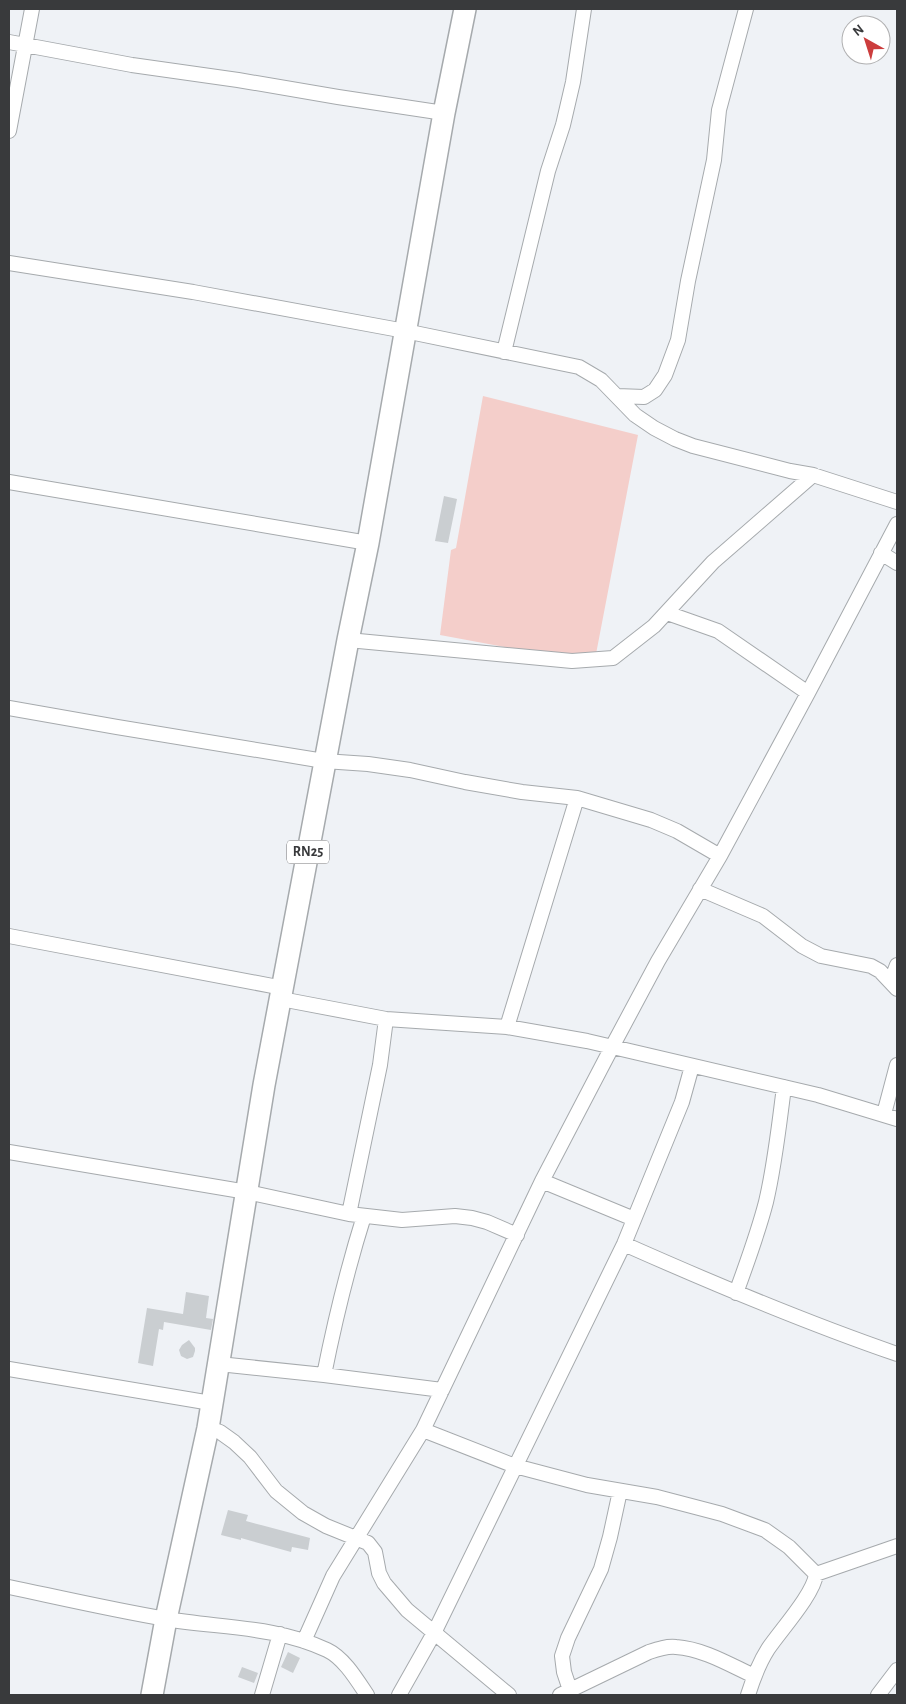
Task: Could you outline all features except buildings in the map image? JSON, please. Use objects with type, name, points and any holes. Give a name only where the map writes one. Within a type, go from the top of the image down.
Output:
[{"type":"main road","name":"RN25","points":[[152,1695],[166,1619],[208,1428],[232,1270],[264,1085],[324,761],[368,543],[444,113],[465,9]]},
{"type":"street","points":[[9,131],[32,9]]},
{"type":"street","points":[[504,352],[548,171],[563,125],[571,91],[584,9]]},
{"type":"street","points":[[616,396],[644,397],[655,390],[665,375],[678,340],[688,281],[714,160],[719,110],[746,9]]},
{"type":"street","points":[[9,42],[123,63],[444,113]]},
{"type":"street","points":[[9,263],[193,292],[405,331],[579,367],[601,380],[635,415],[675,439],[790,472],[813,475],[897,502]]},
{"type":"street","points":[[348,640],[572,661],[613,658],[654,626],[713,562],[813,475]]},
{"type":"street","points":[[9,482],[162,506],[368,543]]},
{"type":"street","points":[[304,1641],[333,1576],[423,1430],[542,1181],[612,1047],[658,961],[720,856],[897,524]]},
{"type":"street","points":[[881,553],[897,562]]},
{"type":"street","points":[[668,613],[718,631],[808,693]]},
{"type":"street","points":[[9,708],[324,761],[368,764],[410,770],[522,792],[577,798],[651,820],[676,831],[720,856]]},
{"type":"street","points":[[506,1027],[577,798]]},
{"type":"street","points":[[700,889],[763,916],[802,946],[821,956],[871,966],[880,971],[894,985]]},
{"type":"street","points":[[9,936],[282,993],[386,1019],[506,1027],[612,1047],[784,1087],[891,1117],[897,1065]]},
{"type":"street","points":[[894,985],[897,965]]},
{"type":"street","points":[[349,1214],[380,1065],[386,1019]]},
{"type":"street","points":[[399,1695],[434,1633],[624,1244],[682,1102],[692,1066]]},
{"type":"street","points":[[736,1294],[766,1203],[784,1087]]},
{"type":"street","points":[[9,1152],[247,1192],[349,1214],[402,1220],[455,1216],[472,1218],[487,1222],[517,1235]]},
{"type":"street","points":[[542,1181],[634,1219]]},
{"type":"street","points":[[324,1375],[350,1258],[364,1216]]},
{"type":"street","points":[[624,1244],[736,1294],[839,1334],[897,1354]]},
{"type":"street","points":[[219,1364],[442,1390]]},
{"type":"street","points":[[9,1369],[211,1403]]},
{"type":"street","points":[[208,1428],[220,1432],[234,1442],[250,1458],[276,1491],[303,1513],[326,1526],[368,1544],[375,1552],[379,1573],[384,1583],[407,1610],[509,1695]]},
{"type":"street","points":[[423,1430],[515,1466],[587,1485],[657,1497],[722,1514],[765,1530],[790,1547],[816,1574],[816,1579],[768,1650],[754,1676],[748,1695]]},
{"type":"street","points":[[620,1491],[601,1569],[568,1638],[562,1656],[565,1693],[649,1652],[663,1648],[676,1647],[708,1654],[754,1676]]},
{"type":"street","points":[[816,1574],[897,1546]]},
{"type":"street","points":[[9,1587],[166,1619],[280,1634],[304,1641],[329,1651],[342,1662],[367,1695]]},
{"type":"street","points":[[262,1695],[280,1634]]},
{"type":"street","points":[[878,1695],[897,1670]]},
{"type":"shaded area","points":[[483,396],[638,435],[596,654],[565,658],[440,635],[451,550],[456,548]]}]
